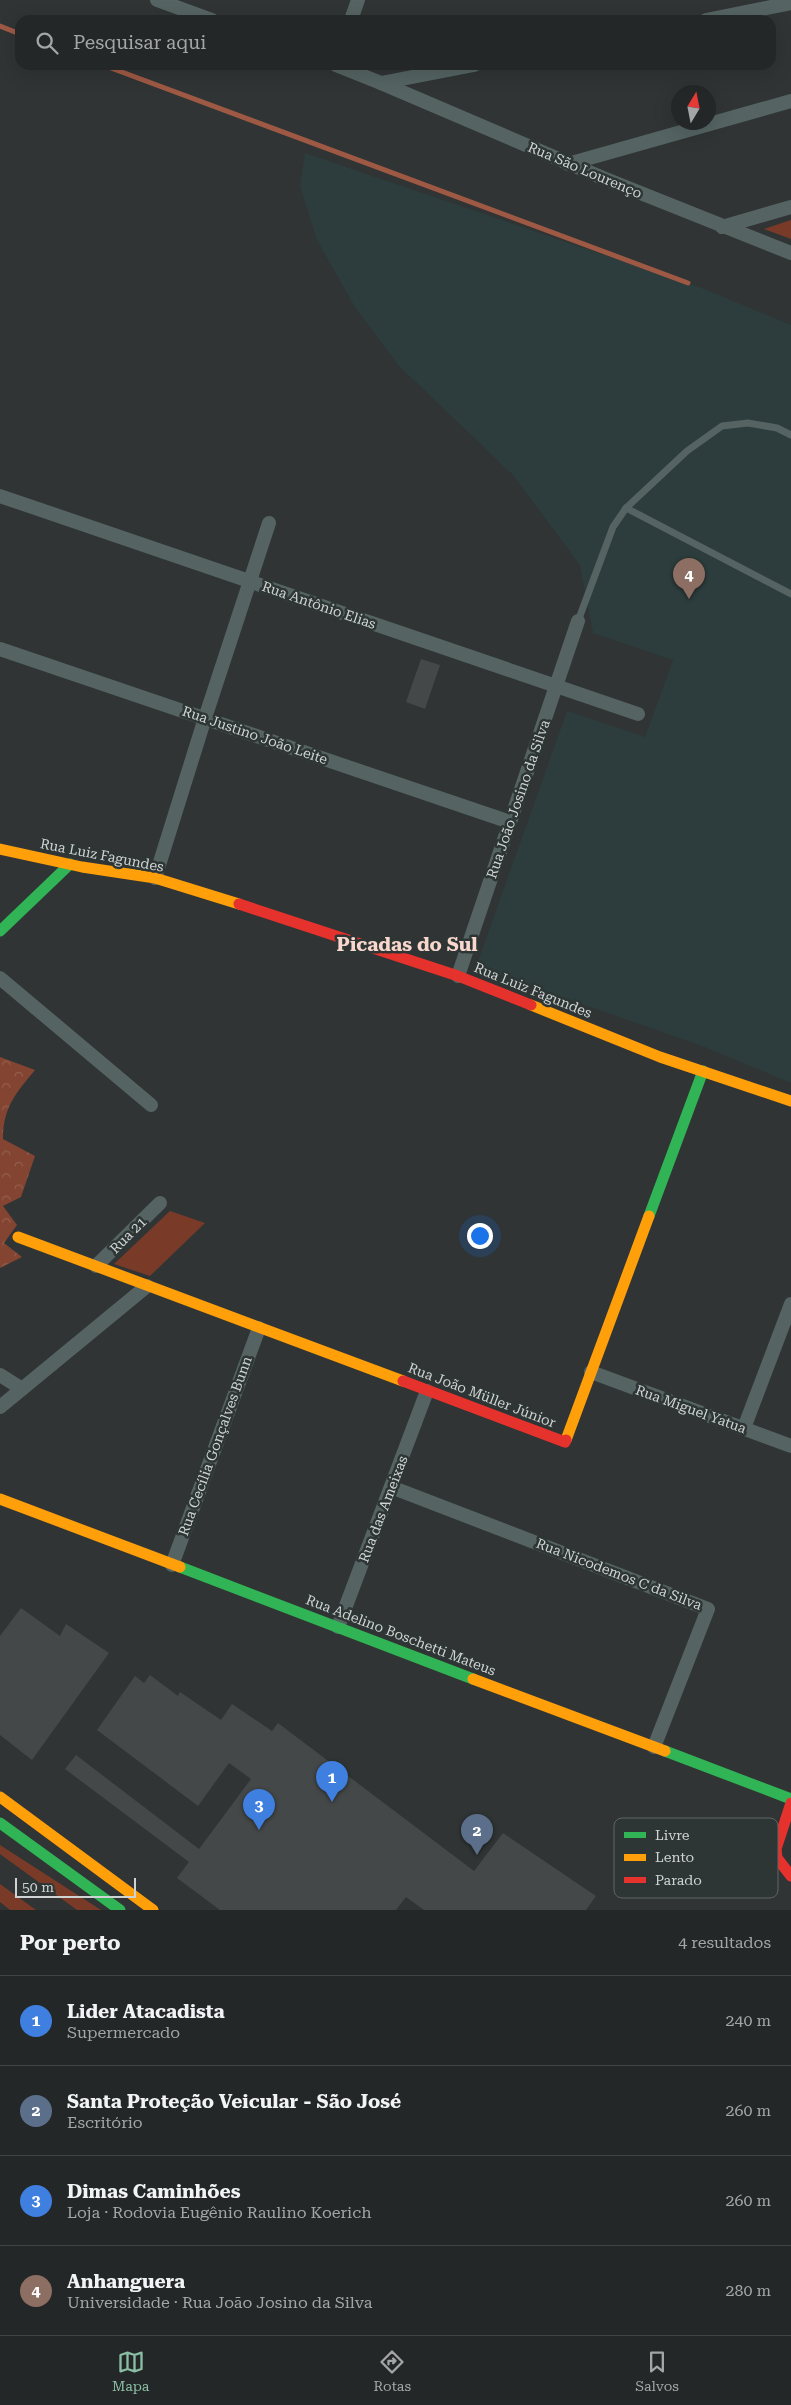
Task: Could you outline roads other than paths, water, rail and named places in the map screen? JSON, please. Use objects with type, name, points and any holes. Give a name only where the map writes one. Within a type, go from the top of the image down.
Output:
[{"type":"street","points":[[157,0],[198,15]]},
{"type":"street","points":[[353,15],[358,0]]},
{"type":"street","points":[[731,15],[791,3]]},
{"type":"street","name":"Rua São Lourenço","points":[[348,70],[568,164],[791,253]]},
{"type":"street","points":[[380,83],[448,70]]},
{"type":"street","points":[[568,164],[791,101]]},
{"type":"street","points":[[722,227],[791,207]]},
{"type":"street","name":"Rua Antônio Elias","points":[[0,496],[638,714]]},
{"type":"street","points":[[155,878],[269,523]]},
{"type":"street","name":"Rua João Josino da Silva","points":[[458,976],[578,621]]},
{"type":"street","name":"Rua Justino João Leite","points":[[0,649],[510,822]]},
{"type":"street","name":"Rua Luiz Fagundes","points":[[0,849],[70,864],[155,878],[299,922],[458,976],[660,1057],[791,1101]]},
{"type":"street","points":[[0,931],[70,864]]},
{"type":"street","points":[[0,978],[151,1105]]},
{"type":"street","name":"Rua João Müller Júnior","points":[[18,1237],[565,1442],[703,1071]]},
{"type":"street","name":"Rua 21","points":[[96,1266],[160,1203]]},
{"type":"street","points":[[0,1407],[147,1286]]},
{"type":"street","points":[[744,1428],[791,1304]]},
{"type":"street","name":"Rua Cecília Gonçalves Bunn","points":[[172,1565],[259,1328]]},
{"type":"street","name":"Rua Miguel Yatua","points":[[591,1372],[791,1446]]},
{"type":"street","points":[[0,1375],[22,1389]]},
{"type":"street","name":"Rua das Ameixas","points":[[338,1627],[427,1391]]},
{"type":"street","name":"Rua Nicodemos C da Silva","points":[[391,1486],[708,1609],[654,1747]]},
{"type":"street","name":"Rua Adelino Boschetti Mateus","points":[[0,1499],[654,1747],[791,1801]]},
{"type":"street","points":[[0,1797],[153,1910]]},
{"type":"street","points":[[778,1843],[791,1801]]},
{"type":"street","points":[[0,1822],[120,1910]]},
{"type":"street","points":[[778,1859],[791,1876]]},
{"type":"lane","points":[[578,621],[613,528],[626,508],[687,451],[722,426],[748,423],[777,428],[791,434]]},
{"type":"lane","points":[[626,508],[791,594]]},
{"type":"waterway","points":[[0,26],[15,32]]},
{"type":"waterway","points":[[116,70],[688,283]]},
{"type":"place","name":"Anhanguera","points":[[689,599]]},
{"type":"place","name":"Lider Atacadista","points":[[332,1802]]},
{"type":"place","name":"Dimas Caminhões","points":[[259,1830]]},
{"type":"place","name":"Santa Proteção Veicular - São José","points":[[477,1855]]},
{"type":"district","name":"Picadas do Sul","points":[[407,944]]}]
